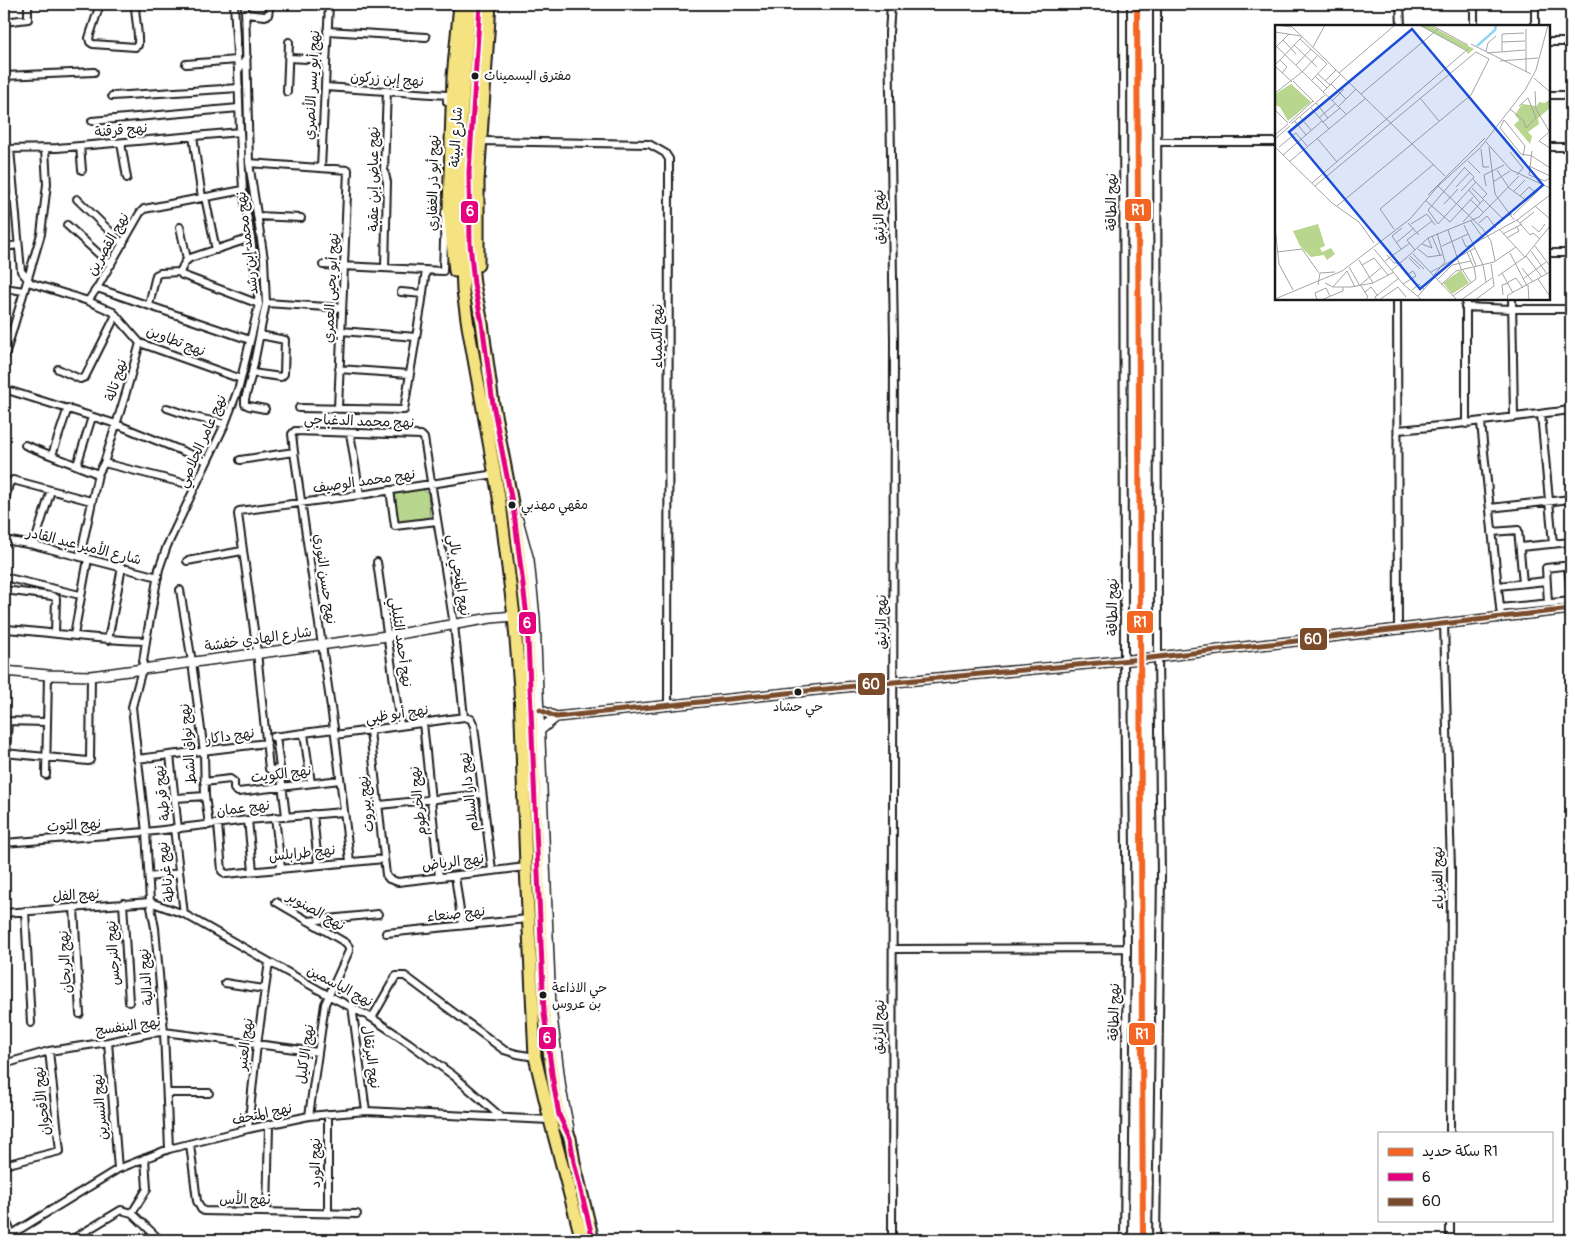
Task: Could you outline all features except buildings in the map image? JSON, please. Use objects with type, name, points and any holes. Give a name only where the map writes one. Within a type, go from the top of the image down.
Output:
[{"type":"highway","points":[[460,4],[453,77],[449,209],[460,305],[468,326]]},
{"type":"highway","points":[[470,4],[460,137],[460,217],[463,291],[495,474],[514,616],[520,688],[535,1057],[582,1240]]},
{"type":"highway","name":"شارع البيئة","points":[[479,306],[470,243],[469,172],[480,4]]},
{"type":"highway","points":[[490,4],[478,181],[479,306],[493,404],[514,514],[527,617],[544,1013],[559,1115],[570,1138],[593,1240]]},
{"type":"street","points":[[4,22],[28,19],[28,4]]},
{"type":"street","points":[[100,4],[90,42],[93,44],[135,47],[138,45],[138,41],[135,4]]},
{"type":"street","name":"نهج عامر الجلاصي","points":[[146,832],[132,712],[142,669],[159,569],[167,546],[225,424],[241,378],[259,304],[243,190],[234,4]]},
{"type":"street","name":"نهج محمد إبن رشد","points":[[245,4],[249,162],[264,260],[266,303],[252,373],[244,400],[246,404],[265,409]]},
{"type":"street","points":[[246,14],[268,15],[270,4]]},
{"type":"street","name":"نهج أبو يسر الأنصري","points":[[320,168],[329,4]]},
{"type":"street","name":"نهج الزئبق","points":[[891,4],[889,32],[894,339],[892,1240]]},
{"type":"street","name":"نهج الطاقة","points":[[1123,4],[1124,660],[1127,948],[1124,1240]]},
{"type":"street","points":[[1156,1240],[1161,874],[1158,657],[1157,4]]},
{"type":"street","points":[[1400,4],[1401,25]]},
{"type":"street","points":[[1474,4],[1474,25]]},
{"type":"street","points":[[1535,4],[1535,25]]},
{"type":"street","points":[[327,32],[426,38]]},
{"type":"street","points":[[287,92],[289,42]]},
{"type":"street","points":[[1550,42],[1571,42]]},
{"type":"street","points":[[238,71],[247,57]]},
{"type":"street","points":[[289,58],[326,60]]},
{"type":"street","points":[[186,64],[237,60]]},
{"type":"street","points":[[4,76],[94,72]]},
{"type":"street","name":"نهج إبن زركون","points":[[325,87],[447,96]]},
{"type":"street","points":[[112,96],[239,88]]},
{"type":"street","name":"نهج عياض إبن عقبة","points":[[385,268],[387,182],[384,170],[387,91]]},
{"type":"street","points":[[1550,95],[1571,95]]},
{"type":"street","name":"نهج أبو ذر الغفاري","points":[[426,270],[443,271],[447,96]]},
{"type":"street","points":[[92,122],[239,108]]},
{"type":"street","name":"نهج قرقنة","points":[[7,149],[45,149],[240,132]]},
{"type":"street","points":[[193,136],[203,198],[216,250]]},
{"type":"street","name":"نهج الكيمياء","points":[[481,141],[649,144],[665,153],[669,159],[668,706]]},
{"type":"street","points":[[1158,142],[1275,142]]},
{"type":"street","points":[[120,143],[127,178]]},
{"type":"street","points":[[80,146],[82,170]]},
{"type":"street","points":[[1550,147],[1571,146]]},
{"type":"street","points":[[7,149],[15,198],[21,271],[28,281]]},
{"type":"street","points":[[4,360],[5,349],[28,281],[41,234],[47,184],[45,149]]},
{"type":"street","points":[[249,162],[320,168]]},
{"type":"street","name":"نهج أبو يحيى العمري","points":[[320,168],[348,170],[338,408]]},
{"type":"street","name":"نهج القصرين","points":[[88,300],[98,288],[144,209],[243,190]]},
{"type":"street","points":[[4,198],[15,198]]},
{"type":"street","points":[[77,199],[123,244]]},
{"type":"street","points":[[257,216],[301,218]]},
{"type":"street","points":[[67,226],[111,265]]},
{"type":"street","points":[[180,227],[187,260]]},
{"type":"street","points":[[180,272],[187,260],[251,238]]},
{"type":"street","points":[[4,246],[18,245]]},
{"type":"street","points":[[1550,253],[1571,253]]},
{"type":"street","points":[[299,408],[404,410],[426,270],[323,265]]},
{"type":"street","points":[[149,305],[156,275],[180,272],[182,275],[259,304]]},
{"type":"street","name":"نهج تطاوين","points":[[28,281],[88,300],[116,315],[140,344],[241,378]]},
{"type":"street","points":[[4,288],[24,291]]},
{"type":"street","points":[[98,288],[250,340]]},
{"type":"street","points":[[401,292],[422,294]]},
{"type":"street","points":[[1397,300],[1398,629]]},
{"type":"street","points":[[1466,300],[1466,424]]},
{"type":"street","points":[[1512,300],[1514,416]]},
{"type":"street","points":[[266,303],[342,308]]},
{"type":"street","points":[[1466,307],[1571,309]]},
{"type":"street","points":[[58,370],[80,379],[85,377],[116,315]]},
{"type":"street","points":[[341,331],[416,337]]},
{"type":"street","points":[[252,373],[281,377],[284,374],[284,340],[260,335]]},
{"type":"street","name":"نهج تالة","points":[[80,557],[98,474],[104,463],[140,344]]},
{"type":"street","points":[[339,369],[409,374]]},
{"type":"street","points":[[4,389],[116,424],[208,461]]},
{"type":"street","points":[[52,455],[68,408]]},
{"type":"street","points":[[167,408],[190,416],[225,424]]},
{"type":"street","points":[[1398,430],[1481,423],[1514,416],[1571,410]]},
{"type":"street","points":[[1541,414],[1553,544]]},
{"type":"street","points":[[77,465],[92,416]]},
{"type":"street","points":[[1481,423],[1500,612]]},
{"type":"street","points":[[350,432],[360,495]]},
{"type":"street","name":"نهج محمد الدغباجي","points":[[293,433],[350,432],[420,435],[424,438]]},
{"type":"street","name":"نهج حسن النوري","points":[[293,433],[294,452],[322,644],[350,861]]},
{"type":"street","name":"نهج المنجي بالي","points":[[424,438],[454,625],[464,717]]},
{"type":"street","points":[[25,445],[98,474]]},
{"type":"street","points":[[240,460],[294,452]]},
{"type":"street","points":[[104,463],[196,486]]},
{"type":"street","name":"نهج محمد الوصيف","points":[[242,551],[238,514],[242,510],[360,495],[495,474]]},
{"type":"street","points":[[4,504],[9,484],[13,480],[91,501]]},
{"type":"street","points":[[34,546],[51,490]]},
{"type":"street","points":[[390,490],[395,526],[437,521]]},
{"type":"street","points":[[1490,508],[1571,499]]},
{"type":"street","points":[[514,514],[520,522],[529,560],[535,618],[551,1008],[557,1061],[570,1138]]},
{"type":"street","points":[[1492,532],[1517,530],[1523,583]]},
{"type":"street","name":"شارع الأمير عبد القادر","points":[[4,540],[158,577]]},
{"type":"street","points":[[1520,547],[1571,542]]},
{"type":"street","points":[[187,561],[242,551],[257,652],[269,769],[280,769]]},
{"type":"street","points":[[74,635],[88,559]]},
{"type":"street","name":"نهج أحمد التليلي","points":[[377,562],[400,725]]},
{"type":"street","points":[[540,710],[556,717],[1158,657],[1444,623],[1548,603],[1571,601],[1569,565],[1547,567],[1545,570],[1548,603]]},
{"type":"street","points":[[108,640],[122,567]]},
{"type":"street","points":[[4,577],[80,596]]},
{"type":"street","points":[[1498,586],[1546,581]]},
{"type":"street","points":[[4,590],[56,598],[55,632]]},
{"type":"street","name":"نهج نواق الشط","points":[[180,590],[204,752],[204,782],[209,825]]},
{"type":"street","points":[[1500,612],[1571,609]]},
{"type":"street","name":"شارع الهادي خفشة","points":[[4,671],[91,676],[257,652],[387,636],[490,618],[514,616]]},
{"type":"street","name":"نهج الفيزياء","points":[[1444,623],[1451,869],[1450,1132]]},
{"type":"street","points":[[4,629],[55,632],[108,640],[146,641]]},
{"type":"street","points":[[46,775],[48,675]]},
{"type":"street","points":[[47,722],[6,721],[5,753],[47,758],[90,760],[91,676]]},
{"type":"street","name":"نهج أبو ظبي","points":[[267,740],[276,736],[370,731],[400,725],[464,717]]},
{"type":"street","name":"نهج دار السلام","points":[[464,717],[471,719],[474,726],[492,870]]},
{"type":"street","points":[[539,731],[556,717]]},
{"type":"street","name":"نهج الخرطوم","points":[[423,723],[439,876]]},
{"type":"street","name":"نهج بيروت","points":[[370,731],[380,804],[386,875]]},
{"type":"street","points":[[304,734],[311,783]]},
{"type":"street","points":[[276,736],[286,816]]},
{"type":"street","name":"نهج داكار","points":[[137,759],[204,752],[267,740]]},
{"type":"street","name":"نهج قرطبة","points":[[170,755],[176,798],[176,828]]},
{"type":"street","name":"نهج الكويت","points":[[204,782],[230,779],[234,782],[235,791],[238,792],[340,780]]},
{"type":"street","points":[[380,804],[482,794]]},
{"type":"street","points":[[176,798],[205,796]]},
{"type":"street","name":"نهج عمان","points":[[146,832],[275,817],[343,812]]},
{"type":"street","points":[[313,814],[318,864]]},
{"type":"street","points":[[275,817],[280,868]]},
{"type":"street","points":[[248,820],[253,871]]},
{"type":"street","name":"نهج طرابلس","points":[[218,824],[222,871],[224,873],[384,859]]},
{"type":"street","name":"نهج غرناطة","points":[[176,828],[184,914]]},
{"type":"street","name":"نهج التوت","points":[[4,843],[146,832]]},
{"type":"street","name":"نهج الدالية","points":[[146,832],[150,902],[155,928],[164,1032],[169,1149]]},
{"type":"street","name":"نهج الرياض","points":[[386,875],[389,879],[398,882],[526,867]]},
{"type":"street","points":[[149,877],[179,873]]},
{"type":"street","points":[[455,876],[462,925]]},
{"type":"street","name":"نهج الياسمين","points":[[150,902],[184,914],[372,1018],[409,1042],[454,1076],[501,1117]]},
{"type":"street","name":"نهج الفل","points":[[4,913],[150,902]]},
{"type":"street","name":"نهج الصنوبر","points":[[276,902],[346,943],[349,947],[349,951],[328,995]]},
{"type":"street","name":"نهج النرجس","points":[[122,904],[128,1002]]},
{"type":"street","name":"نهج الريحان","points":[[74,908],[80,1014]]},
{"type":"street","points":[[25,911],[31,1023]]},
{"type":"street","points":[[308,921],[378,914]]},
{"type":"street","name":"نهج صنعاء","points":[[386,934],[528,919]]},
{"type":"street","points":[[893,949],[1127,948]]},
{"type":"street","name":"نهج العنبر","points":[[248,1129],[257,1044],[269,962]]},
{"type":"street","points":[[372,1018],[396,976],[405,976],[504,1050],[535,1057]]},
{"type":"street","points":[[225,982],[264,989]]},
{"type":"street","name":"نهج الإكليل","points":[[309,1116],[325,1004],[328,995]]},
{"type":"street","name":"نهج البرتقال","points":[[352,1006],[366,1111]]},
{"type":"street","name":"نهج البنفسج","points":[[4,1064],[49,1051],[164,1032],[318,1052]]},
{"type":"street","name":"نهج النسرين","points":[[108,1042],[118,1169]]},
{"type":"street","name":"نهج الأقحوان","points":[[4,1165],[58,1153],[60,1149],[49,1051]]},
{"type":"street","points":[[167,1093],[209,1093]]},
{"type":"street","name":"نهج المتحف","points":[[4,1240],[118,1169],[169,1149],[248,1129],[309,1116],[366,1111],[550,1120]]},
{"type":"street","name":"نهج الورد","points":[[328,1114],[328,1213]]},
{"type":"street","points":[[267,1212],[268,1126]]},
{"type":"street","name":"نهج الأس","points":[[190,1144],[197,1202],[200,1209],[210,1212],[357,1214]]},
{"type":"street","points":[[132,1213],[147,1189],[145,1158]]},
{"type":"street","points":[[70,1240],[121,1210],[132,1213],[160,1240]]},
{"type":"street","points":[[4,1217],[12,1234]]},
{"type":"street","points":[[1450,1222],[1450,1240]]},
{"type":"green space","points":[[422,489],[428,493],[430,517],[400,522],[397,519],[394,493]]},
{"type":"rail line","name":"R1","points":[[1137,4],[1143,1240]]},
{"type":"transit line","name":"6","points":[[480,4],[469,172],[470,243],[474,284],[482,323],[493,404],[514,513],[527,617],[544,1013],[559,1115],[570,1138],[593,1240]]},
{"type":"transit line","name":"60","points":[[540,710],[556,717],[1141,659],[1571,609]]},
{"type":"place","name":"مفترق اليسمينات","points":[[475,76]]},
{"type":"place","name":"مقهي مهذبي","points":[[512,505]]},
{"type":"place","name":"حي حشاد","points":[[798,692]]},
{"type":"place","name":"حي الاذاعة بن عروس","points":[[543,995]]}]
